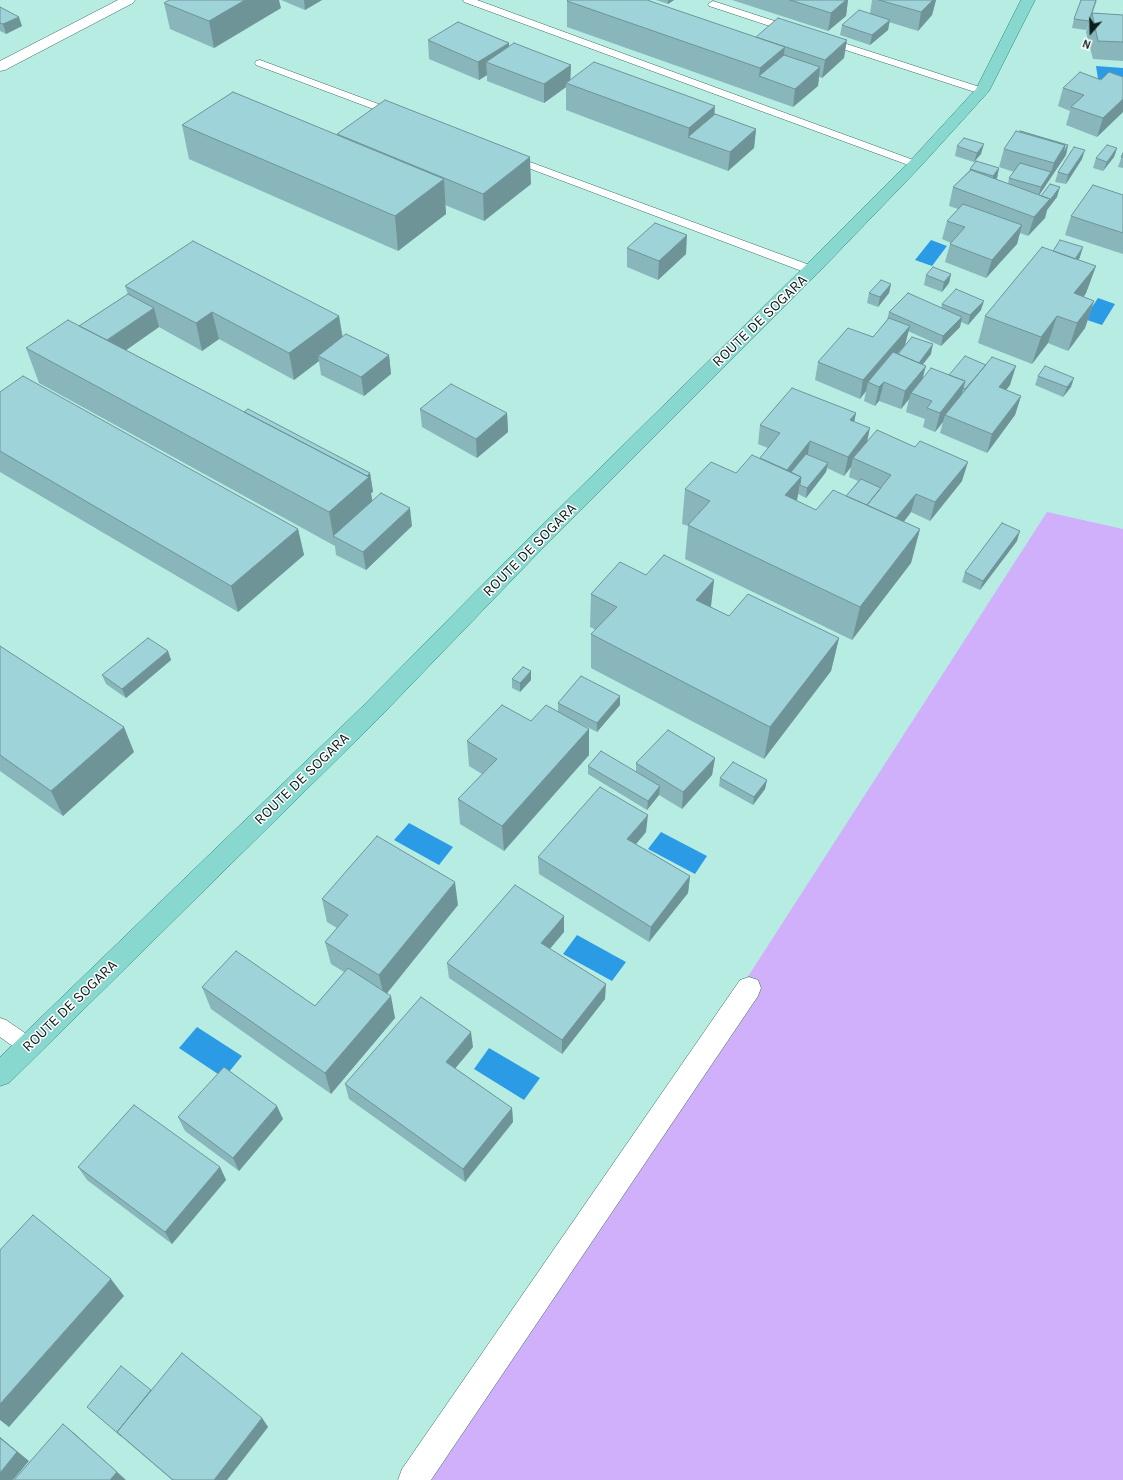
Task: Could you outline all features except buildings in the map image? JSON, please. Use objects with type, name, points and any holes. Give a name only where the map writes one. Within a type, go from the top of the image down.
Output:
[{"type":"main road","name":"ROUTE DE SOGARA","points":[[0,1074],[371,712],[562,517],[811,270],[915,164],[982,90],[1028,0]]},
{"type":"street","points":[[0,67],[128,0]]},
{"type":"street","points":[[413,1480],[749,988]]},
{"type":"lane","points":[[468,0],[915,164]]},
{"type":"lane","points":[[713,4],[803,33]]},
{"type":"lane","points":[[818,38],[982,90]]},
{"type":"lane","points":[[260,63],[409,119]]},
{"type":"lane","points":[[498,153],[811,270]]},
{"type":"lane","points":[[0,1026],[28,1046]]},
{"type":"shaded area","points":[[1047,512],[1123,529],[1123,1480],[424,1480]]},
{"type":"water","points":[[1096,66],[1123,68],[1123,81],[1098,79]]},
{"type":"water","points":[[931,240],[947,246],[932,266],[915,260]]},
{"type":"water","points":[[1098,298],[1115,304],[1102,325],[1084,319]]},
{"type":"water","points":[[409,823],[453,847],[439,865],[394,840]]},
{"type":"water","points":[[661,832],[707,856],[695,874],[648,849]]},
{"type":"water","points":[[577,935],[626,962],[612,981],[563,954]]},
{"type":"water","points":[[197,1027],[242,1056],[224,1078],[179,1048]]},
{"type":"water","points":[[489,1048],[540,1078],[524,1100],[474,1069]]}]
